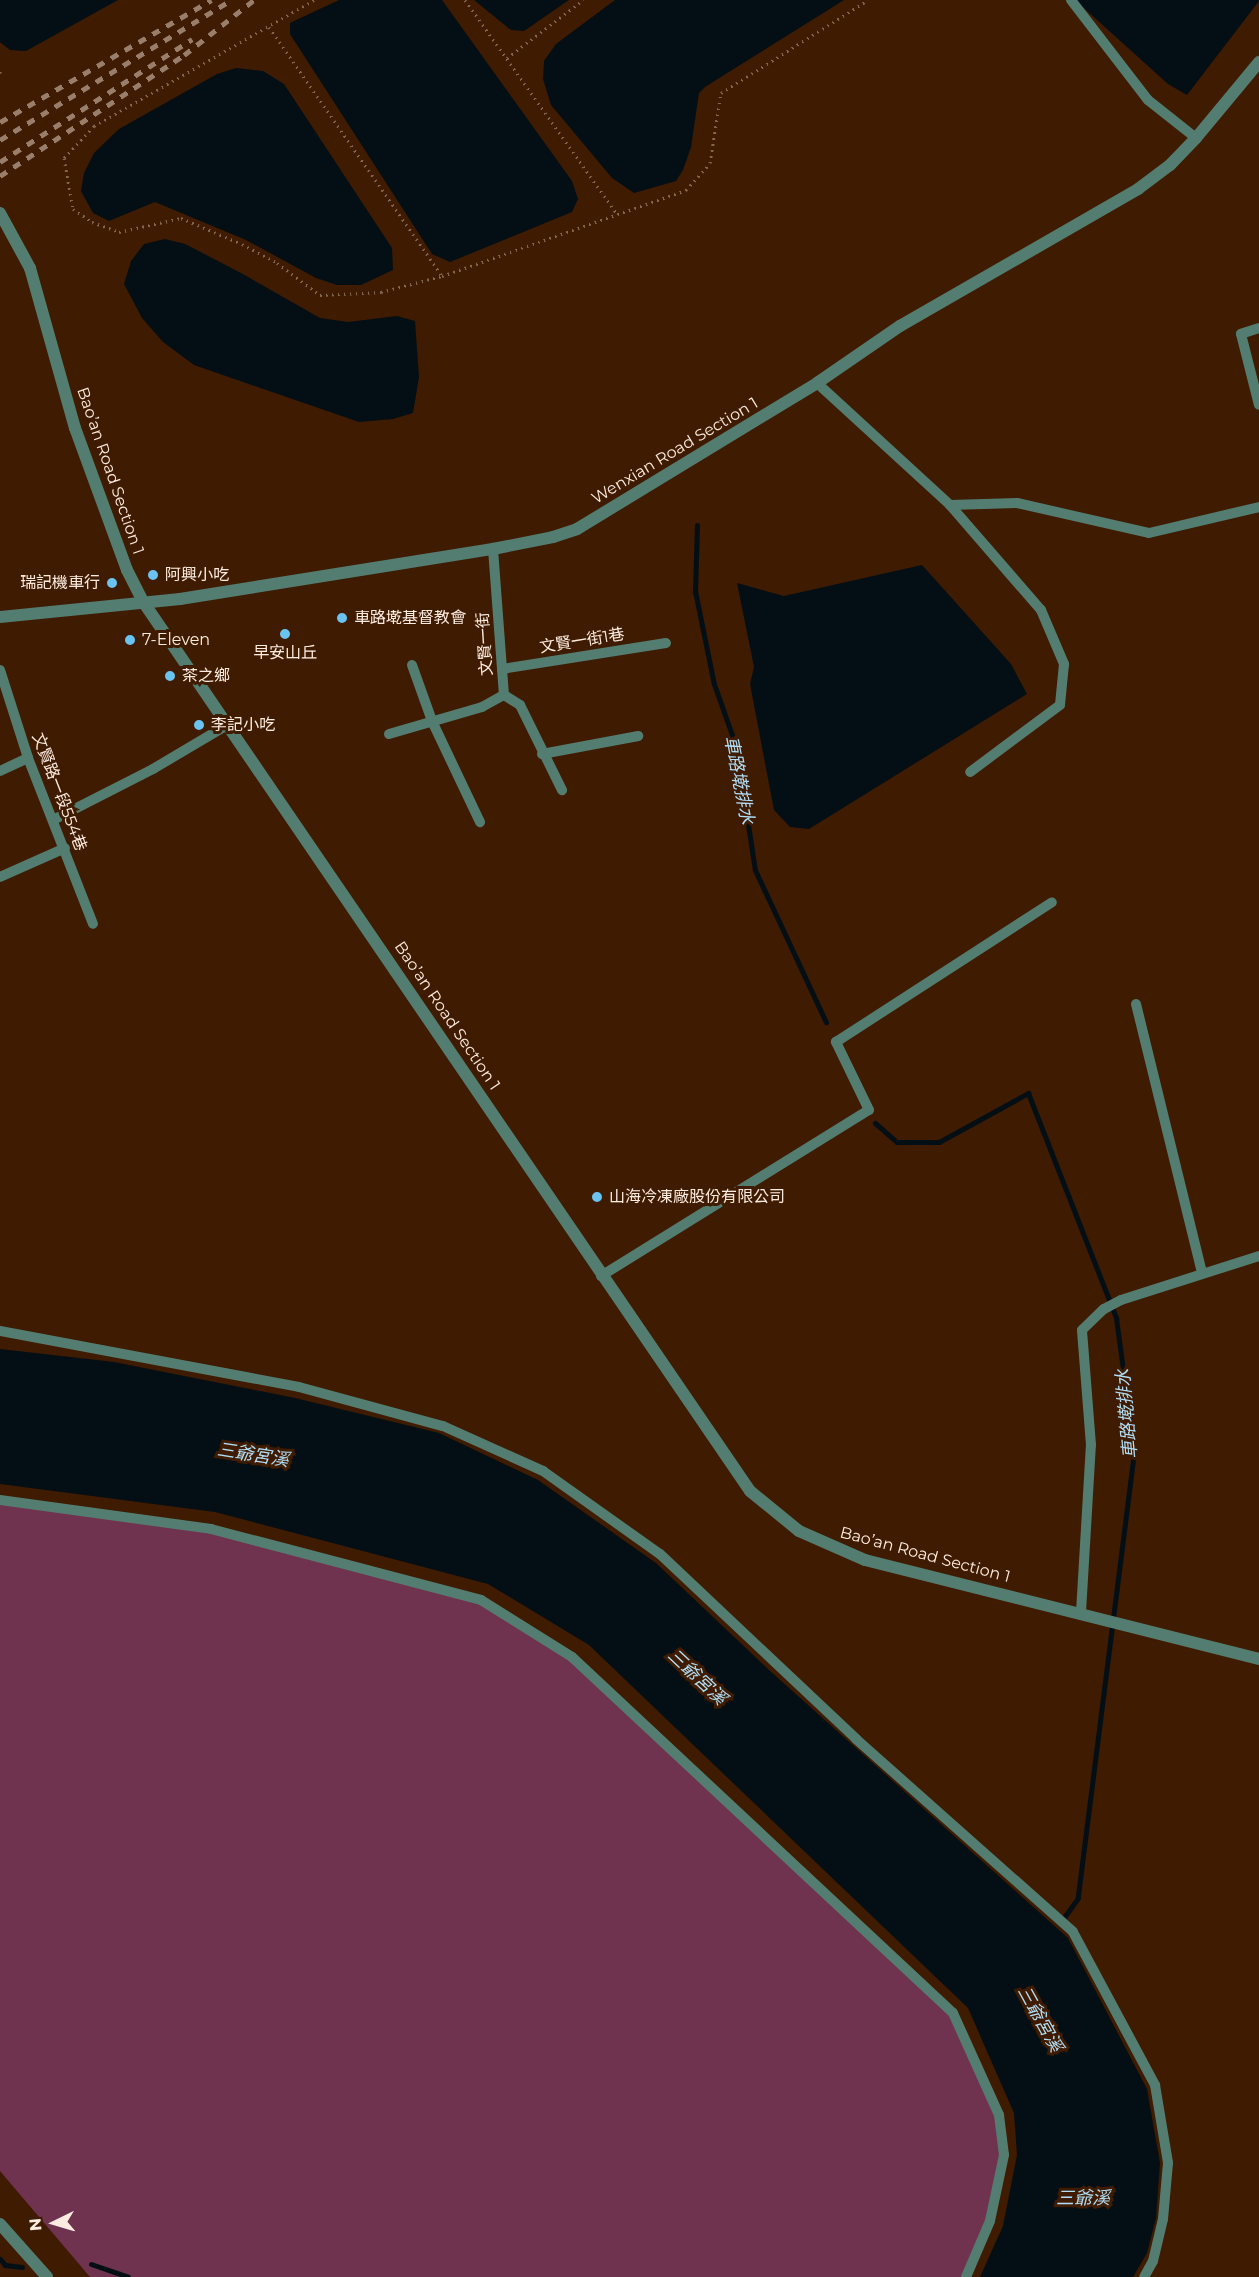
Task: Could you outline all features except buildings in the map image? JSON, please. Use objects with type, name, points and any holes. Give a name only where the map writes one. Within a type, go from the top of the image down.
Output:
[{"type":"street","name":"Wenxian Road Section 1","points":[[0,617],[144,603],[493,549],[553,537],[587,524],[818,383],[900,326],[1138,189],[1170,165],[1196,138],[1259,62]]},
{"type":"street","name":"Bao’an Road Section 1","points":[[0,213],[30,268],[75,429],[127,570],[144,603],[740,1480],[786,1523],[825,1545],[865,1560],[1136,1625],[1259,1659]]},
{"type":"street","points":[[0,2224],[47,2277]]},
{"type":"lane","points":[[1071,0],[1148,100],[1196,138]]},
{"type":"lane","points":[[1259,328],[1241,334],[1259,405]]},
{"type":"lane","points":[[818,383],[950,505],[1041,610],[1064,664],[1060,705],[970,772]]},
{"type":"lane","points":[[950,505],[1017,503],[1149,533],[1259,507]]},
{"type":"lane","name":"文賢一街","points":[[493,549],[504,695],[520,705],[542,754],[562,790]]},
{"type":"lane","name":"文賢一街1巷","points":[[502,669],[666,643]]},
{"type":"lane","points":[[412,665],[432,721],[480,822]]},
{"type":"lane","name":"文賢路一段554巷","points":[[0,670],[28,758],[93,924]]},
{"type":"lane","points":[[390,734],[482,707],[504,695]]},
{"type":"lane","points":[[53,820],[153,769],[228,724]]},
{"type":"lane","points":[[542,754],[638,736]]},
{"type":"lane","points":[[0,771],[28,758]]},
{"type":"lane","points":[[0,877],[64,848]]},
{"type":"lane","points":[[601,1276],[869,1110],[836,1042],[1052,902]]},
{"type":"lane","points":[[1136,1004],[1202,1273]]},
{"type":"lane","points":[[1085,1613],[1091,1444],[1082,1330],[1104,1309],[1120,1300],[1259,1256]]},
{"type":"lane","points":[[0,1331],[299,1387],[443,1426],[543,1471],[660,1554],[856,1738],[1073,1932],[1155,2085],[1168,2163],[1163,2219],[1153,2261],[1144,2277]]},
{"type":"lane","points":[[0,1500],[212,1529],[482,1600],[572,1657],[953,2013],[999,2115],[1004,2155],[990,2221],[966,2277]]},
{"type":"path","points":[[314,0],[94,126],[64,158],[73,209],[92,222],[119,231],[181,218],[242,244],[277,263],[320,295],[381,292],[442,276],[686,190],[710,163],[721,93],[868,0]]},
{"type":"path","points":[[465,0],[617,214]]},
{"type":"path","points":[[507,58],[583,0]]},
{"type":"path","points":[[269,27],[442,276]]},
{"type":"shaded area","points":[[0,1500],[211,1529],[481,1600],[572,1657],[953,2013],[999,2115],[1004,2155],[990,2221],[966,2277],[90,2277],[0,2171]]},
{"type":"water","points":[[0,0],[118,0],[26,51],[10,50],[0,42]]},
{"type":"water","points":[[339,0],[442,0],[572,181],[578,199],[572,212],[450,262],[432,254],[290,34],[290,23]]},
{"type":"water","points":[[474,0],[569,0],[524,31],[511,30]]},
{"type":"water","points":[[615,0],[844,0],[705,87],[699,93],[691,147],[683,170],[676,181],[634,193],[612,178],[551,105],[543,79],[544,61],[556,44]]},
{"type":"water","points":[[1075,0],[1259,1],[1187,95],[1168,84]]},
{"type":"water","points":[[236,68],[263,71],[284,84],[392,248],[393,270],[361,285],[337,285],[316,278],[246,240],[155,202],[109,221],[93,213],[81,191],[84,173],[94,153],[119,129],[217,74]]},
{"type":"water","points":[[165,239],[185,244],[320,318],[348,322],[397,316],[415,321],[419,377],[413,413],[393,419],[359,422],[194,365],[163,342],[142,318],[124,284],[131,261],[144,244]]},
{"type":"water","points":[[922,565],[1011,664],[1027,694],[809,829],[790,827],[774,810],[750,684],[754,667],[737,583],[784,596]]},
{"type":"water","name":"三爺溪","points":[[0,1349],[114,1362],[295,1398],[439,1433],[538,1480],[656,1563],[769,1670],[1068,1938],[1147,2089],[1160,2163],[1156,2218],[1147,2253],[1133,2277],[980,2277],[1003,2226],[1017,2155],[1014,2113],[968,2008],[589,1645],[488,1584],[215,1512],[0,1484]]},
{"type":"waterway","name":"車路墘排水","points":[[697,525],[695,591],[714,684],[736,746],[755,870],[826,1022]]},
{"type":"waterway","name":"車路墘排水","points":[[875,1123],[897,1142],[939,1142],[1028,1093],[1116,1318],[1134,1452],[1078,1898],[1064,1917]]},
{"type":"waterway","points":[[0,2259],[5,2265],[22,2267]]},
{"type":"waterway","points":[[91,2264],[128,2277]]},
{"type":"railway","points":[[0,122],[211,0]]},
{"type":"railway","points":[[0,140],[231,0]]},
{"type":"railway","points":[[0,176],[184,55],[254,0]]},
{"type":"railway","points":[[0,162],[192,39]]},
{"type":"place","name":"阿興小吃","points":[[153,575]]},
{"type":"place","name":"瑞記機車行","points":[[112,583]]},
{"type":"place","name":"車路墘基督教會","points":[[342,618]]},
{"type":"place","name":"早安山丘","points":[[285,634]]},
{"type":"place","name":"7-Eleven","points":[[130,640]]},
{"type":"place","name":"茶之鄉","points":[[170,676]]},
{"type":"place","name":"李記小吃","points":[[199,725]]},
{"type":"place","name":"山海冷凍廠股份有限公司","points":[[597,1197]]},
{"type":"water label","name":"三爺宮溪","points":[[253,1455]]},
{"type":"water label","name":"三爺宮溪","points":[[697,1677]]},
{"type":"water label","name":"三爺宮溪","points":[[1040,2019]]}]
